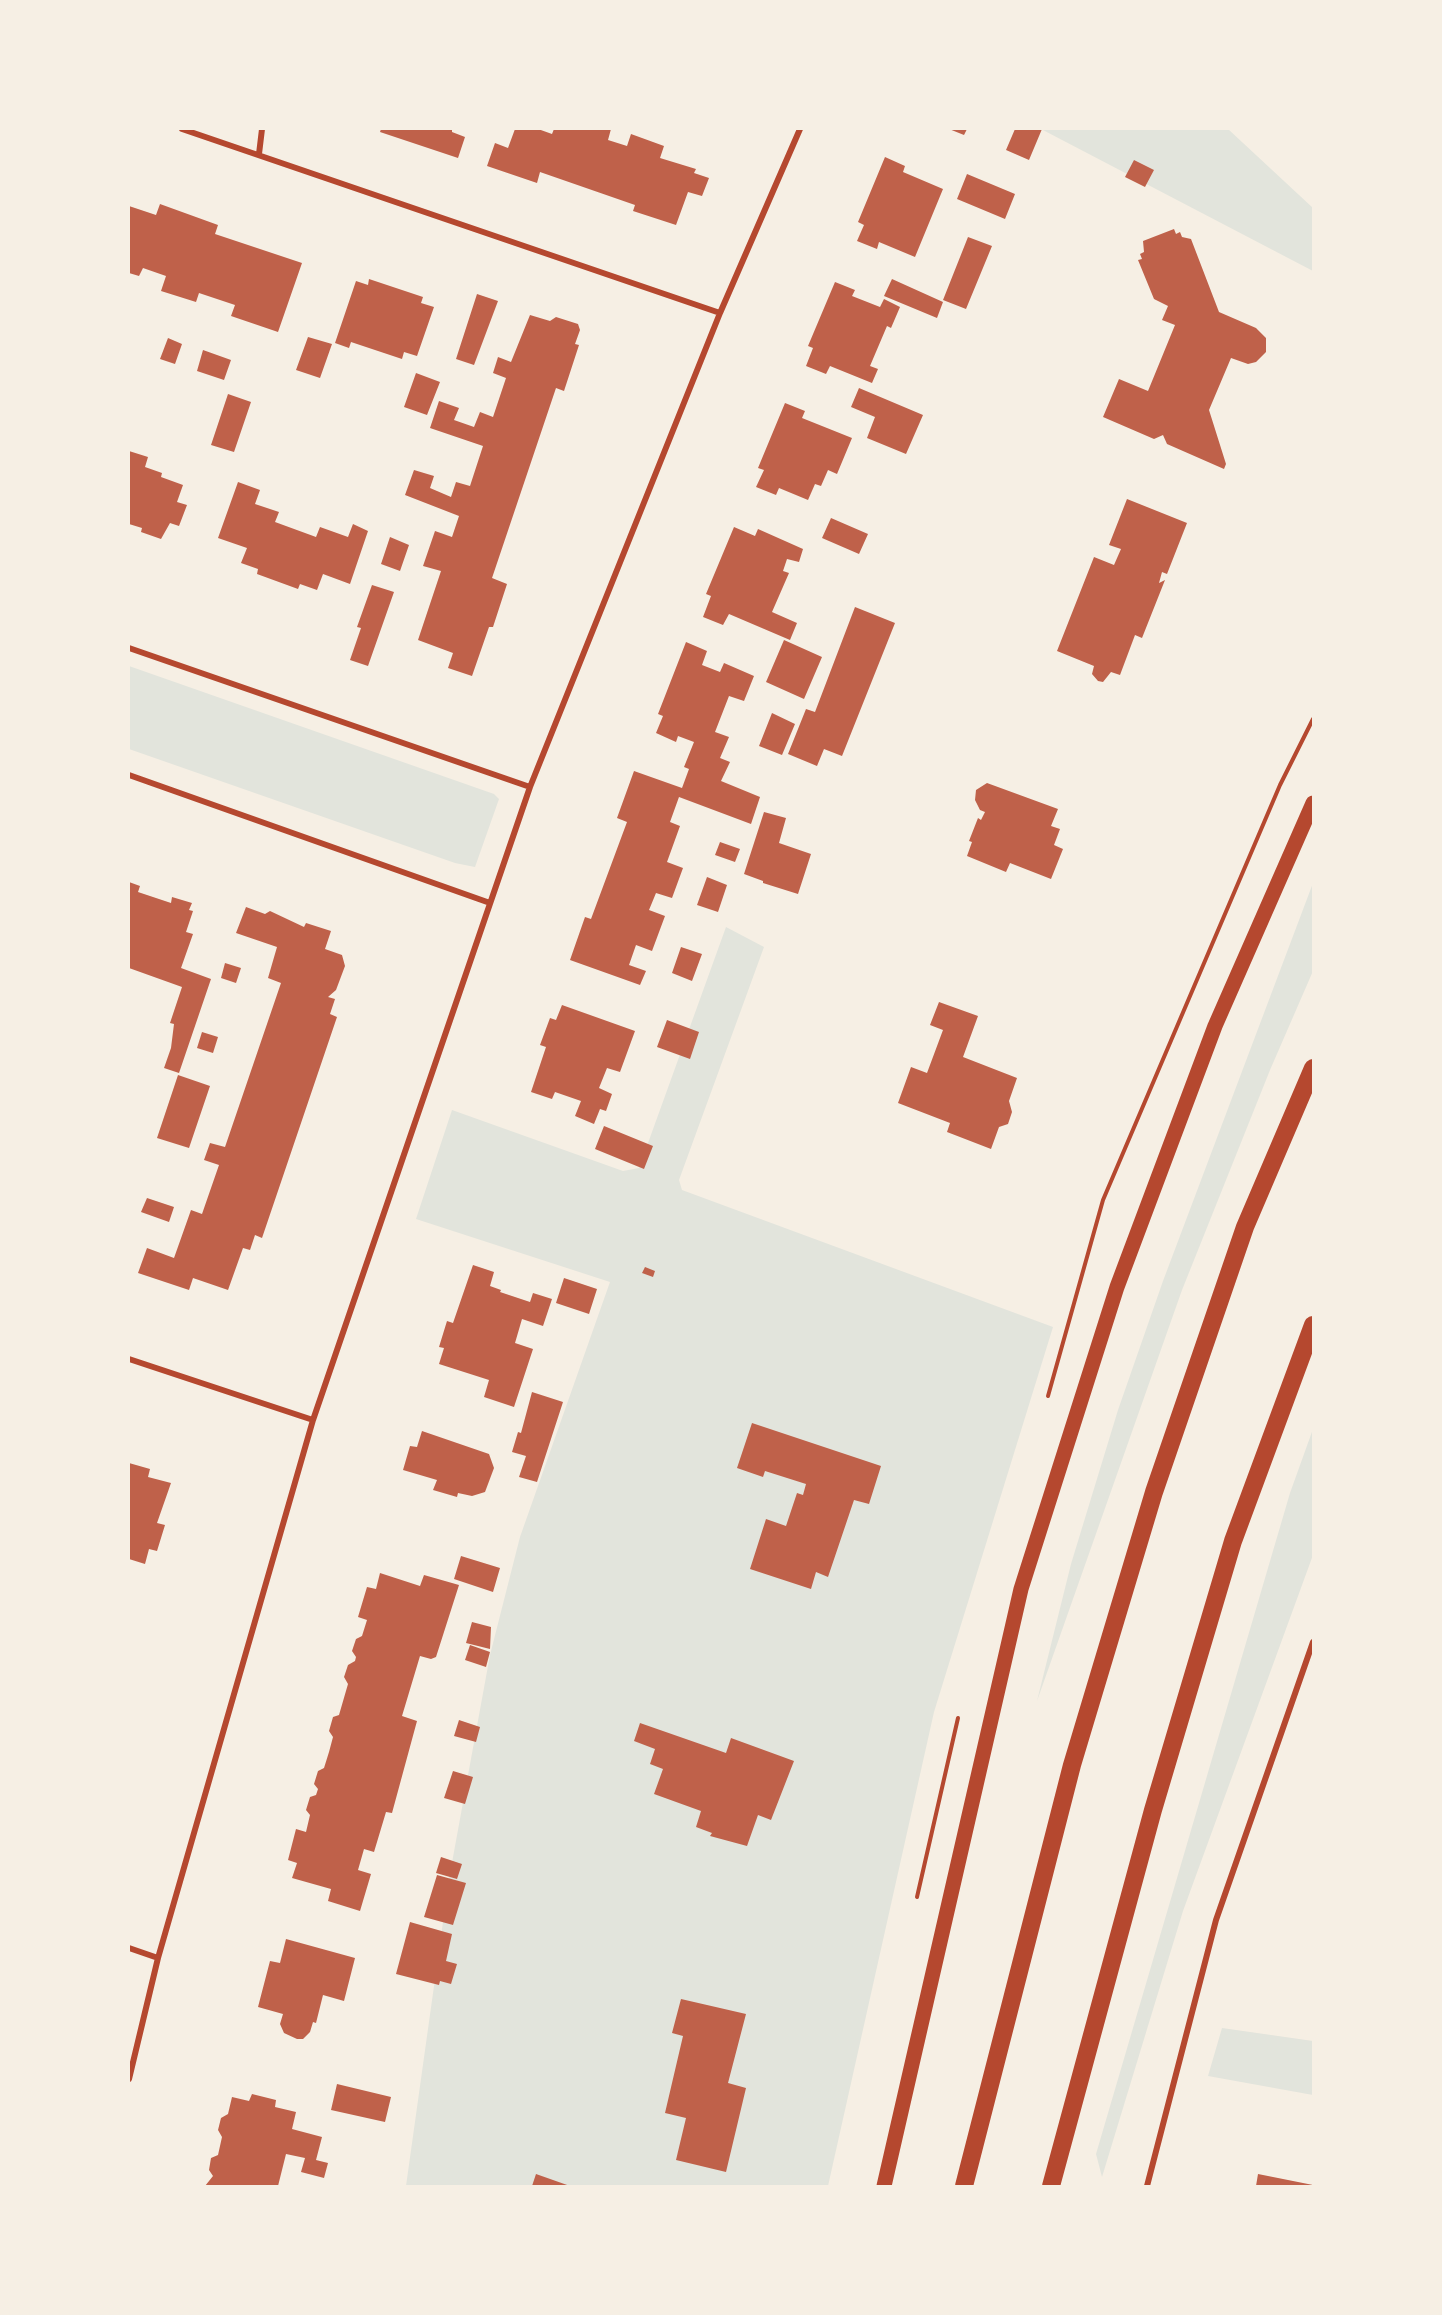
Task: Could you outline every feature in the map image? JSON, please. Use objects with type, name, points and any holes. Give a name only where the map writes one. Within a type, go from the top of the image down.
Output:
[{"type":"highway","points":[[964,2186],[1072,1765],[1154,1492],[1245,1227],[1313,1068]]},
{"type":"highway","points":[[1051,2186],[1153,1810],[1230,1552],[1313,1325]]},
{"type":"main road","points":[[884,2186],[1021,1590],[1116,1287],[1215,1026],[1313,803]]},
{"type":"street","points":[[182,129],[720,314]]},
{"type":"street","points":[[260,154],[262,129]]},
{"type":"street","points":[[129,2079],[158,1958],[313,1420],[490,903],[530,787],[720,314],[800,129]]},
{"type":"street","points":[[129,648],[530,787]]},
{"type":"street","points":[[129,775],[490,903]]},
{"type":"street","points":[[129,1359],[313,1420]]},
{"type":"street","points":[[1147,2186],[1216,1920],[1313,1642]]},
{"type":"street","points":[[129,1948],[158,1958]]},
{"type":"shaded area","points":[[1041,129],[1228,129],[1313,208],[1313,271]]},
{"type":"shaded area","points":[[129,666],[494,794],[499,799],[475,867],[455,863],[129,749]]},
{"type":"shaded area","points":[[1313,883],[1313,971],[1270,1070],[1182,1290],[1037,1701],[1071,1564],[1118,1410],[1163,1281]]},
{"type":"shaded area","points":[[726,927],[764,947],[679,1180],[682,1190],[1053,1327],[934,1712],[828,2186],[406,2186],[449,1879],[490,1655],[520,1537],[610,1282],[416,1219],[452,1110],[623,1171],[639,1168]]},
{"type":"shaded area","points":[[1313,1429],[1313,1555],[1183,1911],[1102,2177],[1096,2154],[1290,1493]]},
{"type":"shaded area","points":[[1222,2028],[1313,2041],[1313,2095],[1208,2076]]},
{"type":"building","points":[[381,129],[452,129],[452,132],[465,137],[458,158],[380,132]]},
{"type":"building","points":[[515,129],[538,129],[552,134],[554,129],[611,129],[608,140],[627,146],[631,134],[664,146],[660,158],[696,169],[694,173],[709,178],[702,196],[688,192],[676,225],[633,211],[635,205],[540,172],[537,183],[487,166],[495,143],[508,148]]},
{"type":"building","points":[[949,129],[967,129],[964,135]]},
{"type":"building","points":[[1015,129],[1042,129],[1029,160],[1006,150]]},
{"type":"building","points":[[885,157],[905,166],[903,172],[943,189],[915,257],[879,242],[877,249],[857,241],[864,225],[858,222]]},
{"type":"building","points":[[1134,160],[1154,170],[1145,187],[1125,177]]},
{"type":"building","points":[[967,174],[1015,194],[1005,219],[957,199]]},
{"type":"building","points":[[160,204],[218,225],[215,234],[302,263],[278,332],[231,316],[235,305],[199,293],[196,302],[161,291],[166,276],[143,268],[139,276],[129,273],[129,206],[156,215]]},
{"type":"building","points":[[1174,229],[1176,234],[1180,232],[1182,237],[1191,239],[1219,312],[1256,328],[1266,338],[1266,352],[1256,362],[1248,364],[1231,358],[1209,410],[1226,464],[1224,469],[1167,444],[1163,435],[1154,439],[1103,417],[1119,379],[1148,391],[1175,325],[1162,320],[1168,306],[1154,299],[1138,260],[1142,259],[1140,254],[1144,252],[1143,241]]},
{"type":"building","points":[[968,237],[992,246],[966,309],[943,300]]},
{"type":"building","points":[[369,279],[423,297],[421,303],[434,307],[417,356],[404,352],[402,359],[351,342],[349,348],[335,343],[356,281],[368,285]]},
{"type":"building","points":[[892,279],[943,302],[937,318],[884,296]]},
{"type":"building","points":[[835,282],[855,290],[852,296],[880,307],[884,299],[900,307],[891,328],[887,326],[870,366],[878,369],[872,383],[830,366],[826,374],[806,366],[813,348],[808,346]]},
{"type":"building","points":[[477,294],[498,301],[474,365],[456,359]]},
{"type":"building","points":[[530,315],[550,321],[556,317],[578,324],[580,330],[575,344],[579,345],[564,391],[556,388],[492,578],[507,584],[493,627],[489,627],[472,676],[448,668],[453,653],[418,640],[441,571],[423,566],[435,531],[452,537],[459,516],[405,495],[414,470],[434,476],[430,488],[451,497],[456,482],[470,486],[483,446],[430,428],[439,401],[459,408],[454,420],[474,427],[480,412],[493,417],[506,378],[493,373],[498,357],[511,362]]},
{"type":"building","points":[[308,337],[332,344],[320,378],[296,370]]},
{"type":"building","points":[[168,338],[182,344],[175,364],[160,359]]},
{"type":"building","points":[[203,350],[231,360],[224,380],[197,371]]},
{"type":"building","points":[[416,373],[440,382],[427,415],[404,407]]},
{"type":"building","points":[[859,388],[923,415],[906,454],[867,438],[875,417],[851,407]]},
{"type":"building","points":[[228,394],[251,402],[234,452],[211,445]]},
{"type":"building","points":[[785,403],[805,411],[802,418],[852,438],[837,474],[828,470],[821,486],[815,484],[808,500],[779,488],[776,495],[756,487],[764,470],[758,468]]},
{"type":"building","points":[[129,451],[148,457],[145,467],[162,473],[161,477],[183,485],[177,502],[187,505],[179,526],[170,523],[161,539],[141,532],[142,528],[129,524]]},
{"type":"building","points":[[238,482],[260,490],[255,504],[279,512],[275,522],[316,537],[320,527],[348,537],[353,524],[368,531],[350,584],[323,574],[317,590],[300,584],[298,589],[257,574],[258,569],[241,563],[247,548],[218,538]]},
{"type":"building","points":[[1127,499],[1187,523],[1167,574],[1162,572],[1159,583],[1165,580],[1142,638],[1135,635],[1120,675],[1111,672],[1103,682],[1098,681],[1092,674],[1094,666],[1057,651],[1094,557],[1114,565],[1121,549],[1109,545]]},
{"type":"building","points":[[831,518],[868,534],[859,554],[822,538]]},
{"type":"building","points":[[734,527],[755,536],[758,529],[803,549],[799,562],[787,559],[783,571],[789,573],[772,612],[797,623],[790,640],[729,614],[723,625],[703,617],[711,596],[706,594]]},
{"type":"building","points":[[390,537],[409,545],[400,571],[381,564]]},
{"type":"building","points":[[372,585],[394,592],[368,666],[350,660],[361,628],[357,627]]},
{"type":"building","points":[[855,607],[895,623],[842,756],[824,749],[817,766],[788,754],[806,709],[815,712]]},
{"type":"building","points":[[784,640],[822,657],[804,699],[766,682]]},
{"type":"building","points":[[686,642],[707,651],[702,665],[720,672],[724,663],[754,676],[744,701],[729,696],[715,732],[729,737],[720,758],[730,762],[721,781],[760,797],[751,824],[679,797],[670,822],[680,826],[667,862],[683,868],[672,898],[656,893],[649,910],[665,916],[652,951],[636,945],[629,965],[646,971],[640,985],[570,960],[585,917],[591,919],[627,822],[617,818],[634,771],[682,788],[689,769],[684,767],[694,742],[678,736],[676,742],[656,733],[663,716],[658,714]]},
{"type":"building","points":[[772,713],[795,724],[782,755],[759,746]]},
{"type":"building","points":[[987,783],[1058,809],[1051,826],[1060,829],[1054,845],[1063,849],[1051,879],[1010,863],[1006,872],[967,856],[972,842],[969,841],[978,818],[981,820],[985,812],[980,810],[975,800],[976,790]]},
{"type":"building","points":[[764,812],[786,818],[779,843],[811,854],[798,894],[763,883],[763,881],[744,874]]},
{"type":"building","points":[[720,842],[740,849],[735,862],[715,855]]},
{"type":"building","points":[[707,877],[727,885],[718,912],[697,905]]},
{"type":"building","points":[[129,882],[140,886],[138,892],[171,903],[172,897],[192,903],[189,910],[193,911],[186,932],[193,934],[181,968],[211,979],[179,1073],[164,1068],[171,1048],[174,1024],[170,1023],[182,987],[129,968]]},
{"type":"building","points":[[246,907],[265,914],[270,911],[304,927],[306,923],[331,931],[325,949],[342,955],[345,966],[336,990],[328,997],[335,999],[330,1014],[337,1017],[262,1238],[255,1235],[250,1250],[243,1248],[228,1290],[193,1278],[189,1290],[138,1273],[147,1248],[174,1258],[191,1210],[202,1214],[219,1165],[204,1160],[210,1143],[225,1147],[281,983],[268,978],[277,947],[236,933]]},
{"type":"building","points":[[681,947],[702,954],[692,981],[672,973]]},
{"type":"building","points":[[225,963],[241,968],[236,983],[221,978]]},
{"type":"building","points":[[939,1002],[978,1016],[963,1057],[1017,1078],[1009,1101],[1012,1112],[1008,1124],[999,1127],[991,1149],[947,1132],[950,1123],[898,1103],[911,1067],[927,1073],[943,1030],[930,1025]]},
{"type":"building","points":[[562,1005],[635,1031],[620,1072],[607,1068],[599,1088],[612,1094],[606,1111],[600,1109],[594,1124],[575,1116],[581,1101],[555,1092],[552,1099],[531,1092],[546,1047],[540,1045],[550,1018],[556,1020]]},
{"type":"building","points":[[667,1020],[699,1032],[690,1059],[657,1047]]},
{"type":"building","points":[[202,1032],[218,1037],[213,1053],[197,1048]]},
{"type":"building","points":[[178,1075],[210,1086],[189,1148],[157,1138]]},
{"type":"building","points":[[604,1126],[653,1146],[644,1169],[595,1149]]},
{"type":"building","points":[[147,1198],[174,1207],[169,1222],[141,1212]]},
{"type":"building","points":[[473,1265],[494,1272],[490,1286],[501,1290],[500,1292],[530,1302],[533,1293],[552,1299],[543,1326],[522,1319],[515,1343],[533,1349],[514,1407],[484,1397],[489,1380],[439,1364],[444,1348],[439,1347],[447,1321],[453,1323]]},
{"type":"building","points":[[645,1267],[655,1271],[653,1277],[642,1273]]},
{"type":"building","points":[[564,1278],[597,1289],[589,1314],[556,1303]]},
{"type":"building","points":[[532,1392],[563,1402],[537,1482],[519,1477],[526,1456],[512,1452],[518,1432],[521,1433]]},
{"type":"building","points":[[752,1423],[881,1466],[869,1504],[854,1500],[828,1577],[816,1572],[811,1589],[750,1569],[766,1519],[786,1526],[797,1493],[803,1495],[806,1484],[765,1471],[763,1477],[737,1468]]},
{"type":"building","points":[[422,1431],[489,1454],[494,1468],[485,1492],[472,1496],[458,1493],[457,1497],[433,1490],[437,1480],[403,1470],[410,1446],[417,1447]]},
{"type":"building","points":[[129,1463],[150,1469],[148,1477],[171,1483],[157,1523],[165,1525],[157,1551],[149,1549],[145,1564],[129,1559]]},
{"type":"building","points":[[461,1556],[500,1568],[493,1592],[454,1579]]},
{"type":"building","points":[[380,1573],[420,1586],[424,1575],[459,1585],[436,1657],[431,1659],[420,1656],[402,1716],[417,1721],[392,1813],[386,1812],[374,1852],[364,1849],[358,1870],[371,1874],[360,1911],[328,1901],[331,1889],[292,1878],[297,1863],[288,1860],[296,1829],[306,1832],[310,1815],[306,1810],[310,1797],[316,1795],[318,1789],[314,1784],[318,1771],[324,1768],[333,1737],[329,1731],[333,1717],[339,1715],[348,1684],[344,1677],[348,1665],[355,1661],[356,1657],[352,1651],[356,1639],[362,1636],[367,1620],[358,1617],[367,1587],[376,1589]]},
{"type":"building","points":[[472,1622],[491,1627],[490,1649],[466,1643]]},
{"type":"building","points":[[470,1645],[490,1652],[486,1667],[465,1660]]},
{"type":"building","points":[[459,1720],[480,1727],[476,1742],[454,1736]]},
{"type":"building","points":[[640,1723],[726,1753],[731,1738],[794,1761],[771,1820],[758,1815],[747,1846],[710,1836],[712,1833],[696,1827],[701,1811],[654,1794],[663,1769],[650,1764],[655,1749],[634,1741]]},
{"type":"building","points":[[453,1771],[473,1777],[465,1804],[444,1798]]},
{"type":"building","points":[[441,1857],[462,1864],[457,1879],[436,1873]]},
{"type":"building","points":[[437,1875],[466,1883],[453,1925],[424,1917]]},
{"type":"building","points":[[410,1922],[452,1934],[446,1961],[457,1964],[451,1984],[440,1981],[439,1985],[396,1974]]},
{"type":"building","points":[[286,1939],[355,1958],[344,2001],[323,1995],[316,2023],[313,2022],[310,2032],[303,2039],[297,2039],[284,2033],[280,2024],[283,2014],[258,2007],[270,1961],[280,1963]]},
{"type":"building","points":[[681,1999],[746,2014],[728,2083],[746,2088],[726,2172],[676,2160],[686,2118],[665,2113],[683,2036],[672,2033]]},
{"type":"building","points":[[337,2084],[391,2097],[385,2122],[331,2110]]},
{"type":"building","points":[[252,2094],[276,2100],[275,2107],[296,2112],[292,2129],[322,2137],[316,2160],[328,2163],[324,2178],[301,2172],[305,2158],[286,2154],[278,2186],[205,2186],[213,2176],[209,2170],[211,2158],[218,2155],[222,2137],[218,2130],[221,2118],[228,2114],[232,2097],[249,2101]]},
{"type":"building","points":[[536,2174],[570,2186],[532,2186]]},
{"type":"building","points":[[1258,2174],[1313,2185],[1313,2186],[1256,2186]]}]
